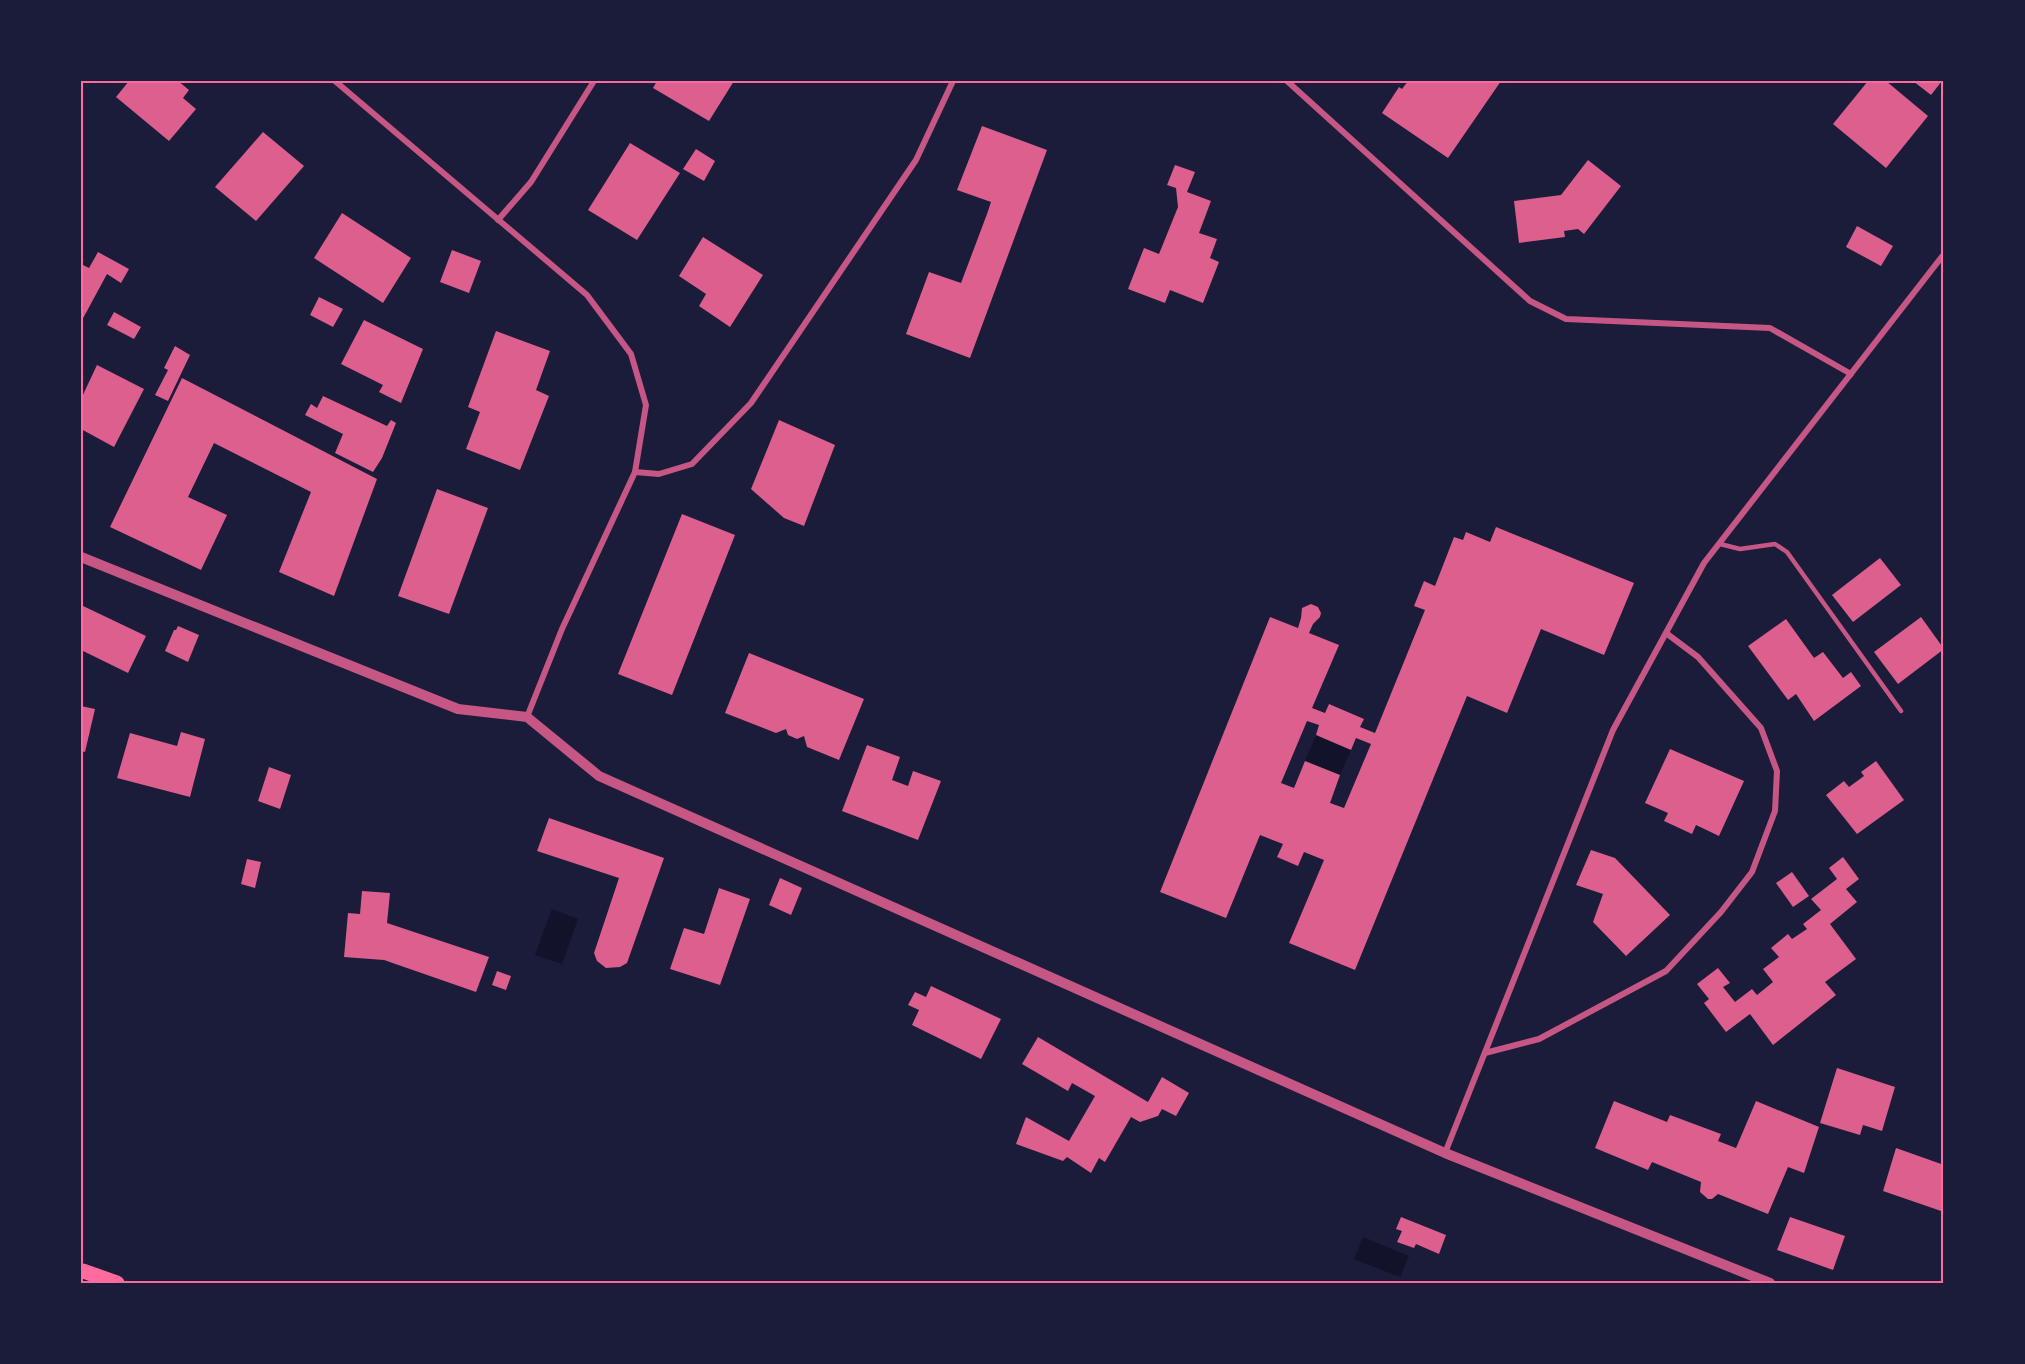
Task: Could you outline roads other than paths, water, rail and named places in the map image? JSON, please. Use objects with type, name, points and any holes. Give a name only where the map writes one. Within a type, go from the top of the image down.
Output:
[{"type":"main road","points":[[85,1274],[117,1283]]},
{"type":"street","points":[[335,81],[586,295],[631,354],[646,405],[634,472],[562,629],[527,717]]},
{"type":"street","points":[[498,220],[531,182],[594,81]]},
{"type":"street","points":[[634,472],[659,474],[692,464],[751,403],[916,160],[953,81]]},
{"type":"street","points":[[1287,81],[1530,301],[1566,319],[1770,328],[1851,374]]},
{"type":"street","points":[[1445,1153],[1613,730],[1704,563],[1943,257]]},
{"type":"street","points":[[81,557],[458,709],[527,717],[599,776],[1445,1153],[1770,1283]]},
{"type":"street","points":[[1485,1053],[1539,1039],[1666,971],[1721,912],[1752,872],[1775,811],[1777,771],[1761,728],[1698,657],[1666,633]]},
{"type":"lane","points":[[1720,544],[1740,549],[1775,544],[1787,552],[1901,711]]}]
